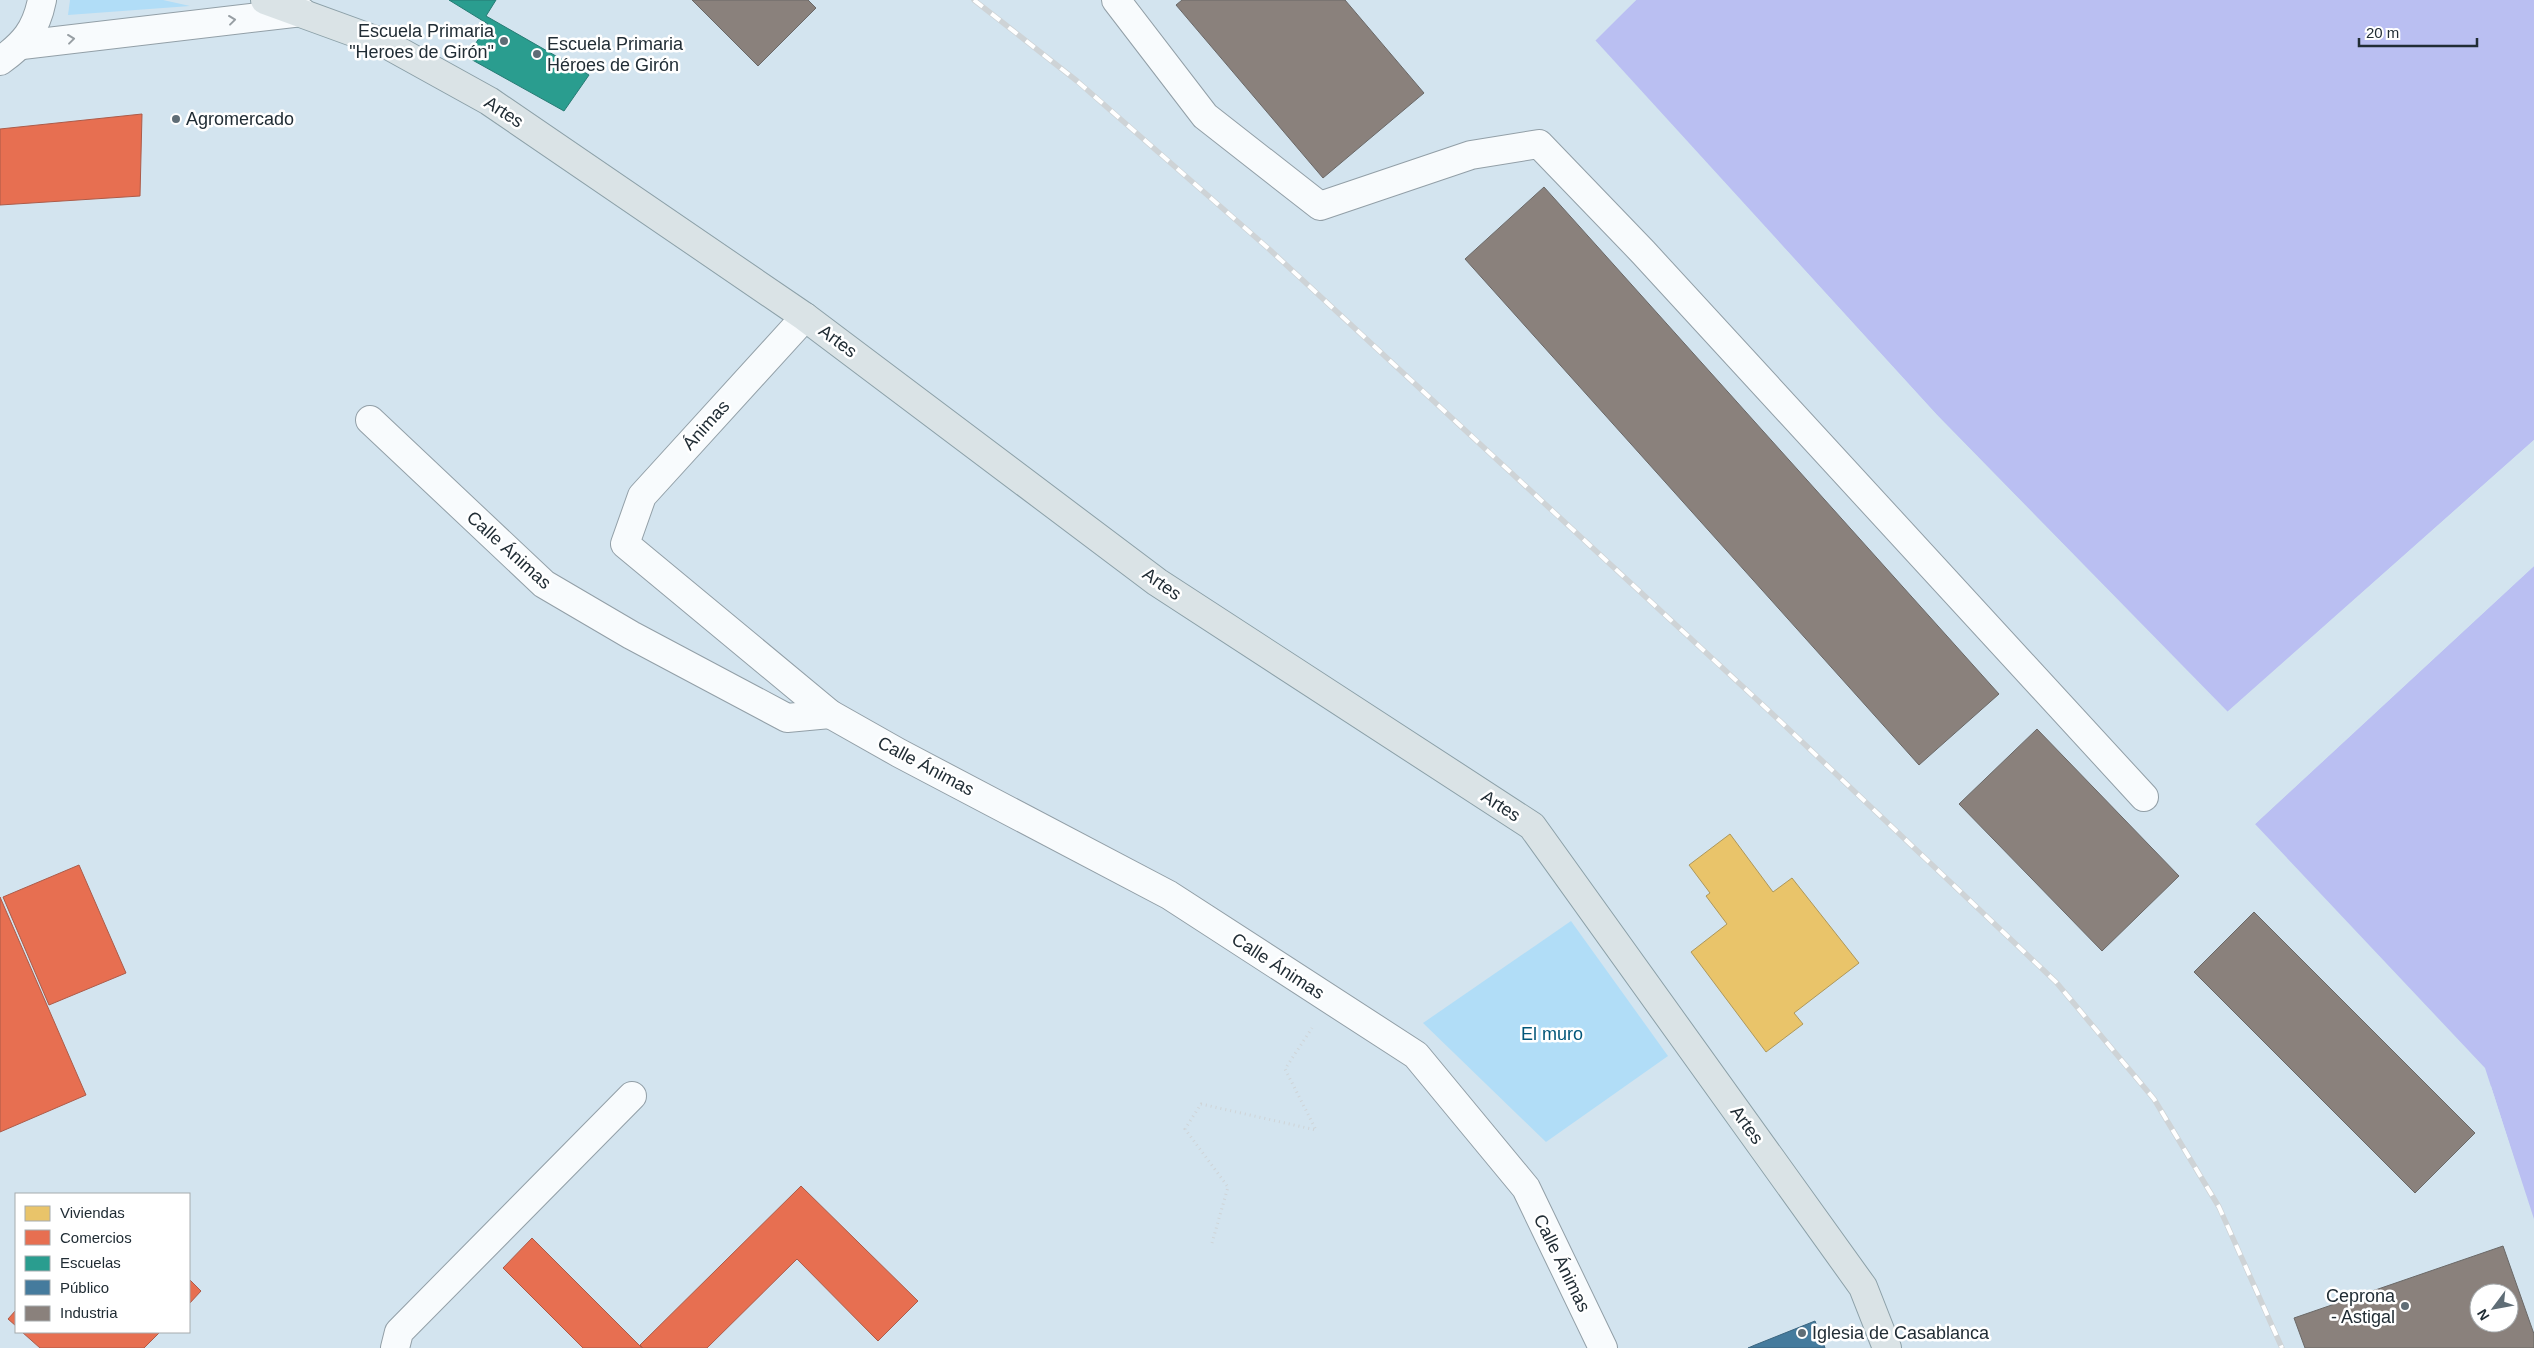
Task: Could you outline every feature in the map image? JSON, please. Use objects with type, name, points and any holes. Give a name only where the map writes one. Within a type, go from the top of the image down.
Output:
[{"type":"main road","name":"Artes","points":[[265,0],[386,44],[489,101],[805,317],[1157,582],[1532,826],[1863,1286],[1887,1348]]},
{"type":"street","points":[[0,61],[22,45],[40,14],[42,0]]},
{"type":"street","points":[[1116,0],[1206,116],[1320,206],[1472,154],[1539,144],[1643,252],[2144,797]]},
{"type":"street","points":[[22,45],[302,12]]},
{"type":"street","name":"Ánimas","points":[[626,544],[642,496],[805,317]]},
{"type":"street","name":"Calle Ánimas","points":[[370,420],[544,584],[631,635],[786,718],[830,714]]},
{"type":"street","name":"Calle Ánimas","points":[[626,544],[830,714],[899,753],[1169,895],[1416,1055],[1526,1188],[1603,1348]]},
{"type":"street","points":[[395,1348],[399,1332],[632,1096]]},
{"type":"path","points":[[1212,1243],[1228,1186],[1186,1129],[1201,1104],[1316,1130],[1286,1069],[1329,1000]]},
{"type":"green space","points":[[70,0],[163,0],[190,6],[68,15]]},
{"type":"green space","name":"El muro","points":[[1571,921],[1668,1056],[1546,1142],[1423,1023]]},
{"type":"shaded area","points":[[1636,0],[2534,0],[2534,440],[2228,712],[1937,415],[1595,40]]},
{"type":"shaded area","points":[[2534,566],[2534,1219],[2485,1068],[2255,824]]},
{"type":"pier","points":[[1633,0],[1636,0],[1595,41],[1937,415],[2227,712],[2534,440],[2534,444],[2227,714],[1935,416],[1593,42],[1593,39]]},
{"type":"pier","points":[[2534,564],[2534,566],[2253,826],[2253,822]]},
{"type":"pier","points":[[2489,1086],[2491,1086],[2534,1222],[2532,1220]]},
{"type":"building: Viviendas","points":[[1730,834],[1773,892],[1792,878],[1859,963],[1794,1013],[1803,1024],[1766,1052],[1691,952],[1727,924],[1706,896],[1710,893],[1689,865]]},
{"type":"building: Comercios","points":[[142,114],[140,196],[0,205],[0,129]]},
{"type":"building: Comercios","points":[[79,865],[126,973],[49,1005],[3,897]]},
{"type":"building: Comercios","points":[[0,897],[86,1095],[0,1132]]},
{"type":"building: Comercios","points":[[801,1186],[918,1301],[878,1341],[797,1259],[707,1348],[643,1348],[640,1345]]},
{"type":"building: Comercios","points":[[532,1238],[642,1348],[583,1348],[503,1268]]},
{"type":"building: Comercios","points":[[190,1280],[201,1291],[190,1303]]},
{"type":"building: Comercios","points":[[15,1311],[15,1325],[8,1319]]},
{"type":"building: Comercios","points":[[23,1333],[159,1333],[144,1348],[40,1348]]},
{"type":"building: Escuelas","name":"Escuela Primaria \"Heroes de Girón\"","points":[[449,0],[496,0],[486,16],[589,75],[564,111],[467,57],[488,24]]},
{"type":"building: Público","name":"Iglesia de Casablanca","points":[[1815,1321],[1825,1348],[1748,1348],[1755,1345]]},
{"type":"building: Industria","points":[[692,0],[808,0],[816,8],[758,66]]},
{"type":"building: Industria","points":[[1182,0],[1345,0],[1424,93],[1323,178],[1176,5]]},
{"type":"building: Industria","points":[[1544,187],[1999,694],[1919,765],[1465,259]]},
{"type":"building: Industria","points":[[2037,729],[2179,876],[2102,951],[1959,804]]},
{"type":"building: Industria","points":[[2254,912],[2475,1133],[2415,1193],[2194,972]]},
{"type":"building: Industria","name":"Ceprona - Astigal","points":[[2503,1246],[2516,1283],[2469,1283],[2469,1333],[2519,1333],[2519,1291],[2534,1334],[2534,1348],[2305,1348],[2294,1318]]},
{"type":"railway","points":[[974,0],[1077,81],[1269,249],[1780,721],[2056,982],[2154,1099],[2219,1207],[2282,1348]]},
{"type":"place","name":"Escuela Primaria \"Heroes de Girón\"","points":[[504,41]]},
{"type":"place","name":"Escuela Primaria Héroes de Girón","points":[[537,54]]},
{"type":"place","name":"Agromercado","points":[[176,119]]},
{"type":"place","name":"Ceprona - Astigal","points":[[2405,1306]]},
{"type":"place","name":"Iglesia de Casablanca","points":[[1802,1333]]}]
